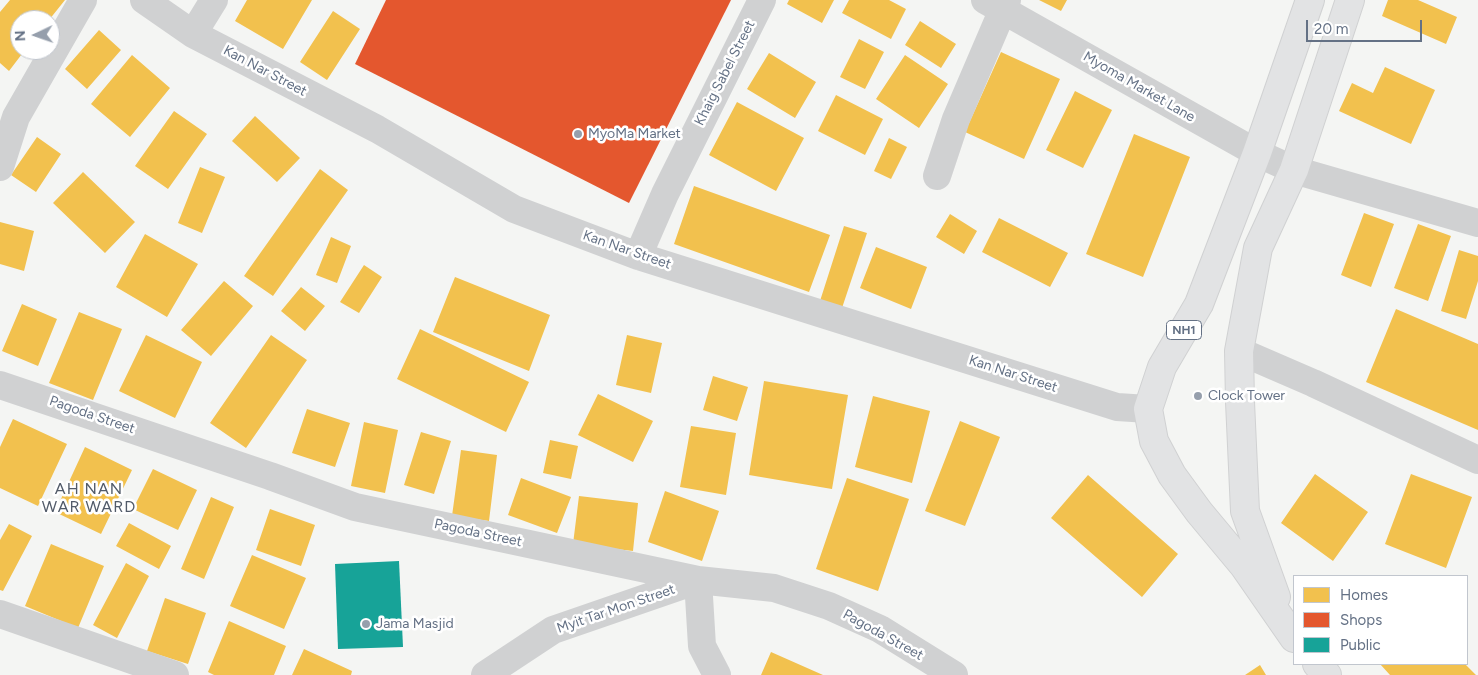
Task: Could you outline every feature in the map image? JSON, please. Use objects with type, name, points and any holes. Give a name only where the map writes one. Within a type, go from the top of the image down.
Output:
[{"type":"highway","name":"NH1","points":[[1292,634],[1244,566],[1172,476],[1154,441],[1148,409],[1162,367],[1199,304],[1257,153],[1310,0]]},
{"type":"highway","name":"NH1","points":[[1292,634],[1245,511],[1239,351],[1258,248],[1294,170],[1350,0]]},
{"type":"highway","points":[[1318,665],[1327,675]]},
{"type":"street","points":[[0,167],[16,117],[83,0]]},
{"type":"street","name":"Kan Nar Street","points":[[144,0],[193,34],[377,130],[514,209],[638,256],[1118,407],[1148,409]]},
{"type":"street","points":[[193,34],[214,0]]},
{"type":"street","name":"Khaig Sabel Street","points":[[638,256],[664,194],[762,0]]},
{"type":"street","points":[[937,176],[998,3]]},
{"type":"street","name":"Myoma Market Lane","points":[[998,3],[1257,153],[1294,170],[1478,223]]},
{"type":"street","points":[[1239,351],[1313,383],[1478,460]]},
{"type":"street","name":"Pagoda Street","points":[[0,385],[261,472],[355,507],[698,580],[774,588],[829,606],[880,629],[954,675]]},
{"type":"street","points":[[698,580],[702,646],[717,675]]},
{"type":"street","name":"Myit Tar Mon Street","points":[[485,675],[553,630],[698,580]]},
{"type":"street","points":[[0,614],[175,675]]},
{"type":"building: Homes","points":[[10,0],[65,0],[57,10],[10,10],[10,60],[17,60],[9,71],[0,63],[0,12]]},
{"type":"building: Homes","points":[[247,0],[312,0],[283,49],[235,21]]},
{"type":"building: Homes","points":[[789,0],[834,0],[822,23],[787,4]]},
{"type":"building: Homes","points":[[849,0],[889,0],[906,9],[891,39],[842,13]]},
{"type":"building: Homes","points":[[1039,0],[1067,0],[1061,11]]},
{"type":"building: Homes","points":[[1388,0],[1418,0],[1457,17],[1446,44],[1382,16]]},
{"type":"building: Homes","points":[[333,11],[360,29],[327,80],[300,62]]},
{"type":"building: Homes","points":[[920,21],[956,44],[941,68],[905,45]]},
{"type":"building: Homes","points":[[99,30],[121,50],[87,89],[65,69]]},
{"type":"building: Homes","points":[[859,39],[884,52],[865,89],[840,77]]},
{"type":"building: Homes","points":[[1001,52],[1060,79],[1024,159],[965,132]]},
{"type":"building: Homes","points":[[769,53],[816,82],[795,118],[747,89]]},
{"type":"building: Homes","points":[[132,55],[170,88],[130,137],[91,104]]},
{"type":"building: Homes","points":[[905,55],[948,84],[919,128],[876,99]]},
{"type":"building: Homes","points":[[1385,67],[1435,90],[1411,144],[1339,111],[1352,83],[1373,93]]},
{"type":"building: Homes","points":[[1075,91],[1112,110],[1083,168],[1046,150]]},
{"type":"building: Homes","points":[[836,95],[883,119],[865,155],[818,131]]},
{"type":"building: Homes","points":[[737,102],[804,138],[776,191],[709,155]]},
{"type":"building: Homes","points":[[174,111],[207,134],[168,189],[135,166]]},
{"type":"building: Homes","points":[[255,116],[300,158],[277,182],[232,141]]},
{"type":"building: Homes","points":[[1134,134],[1190,157],[1143,277],[1086,254]]},
{"type":"building: Homes","points":[[37,137],[61,154],[36,192],[11,175]]},
{"type":"building: Homes","points":[[889,138],[907,147],[891,179],[874,171]]},
{"type":"building: Homes","points":[[200,167],[225,177],[202,233],[178,223]]},
{"type":"building: Homes","points":[[320,169],[348,190],[273,296],[244,276]]},
{"type":"building: Homes","points":[[83,172],[135,222],[105,253],[53,203]]},
{"type":"building: Homes","points":[[694,186],[830,235],[809,292],[674,244]]},
{"type":"building: Homes","points":[[1364,213],[1394,224],[1371,287],[1341,275]]},
{"type":"building: Homes","points":[[950,214],[977,231],[964,254],[936,237]]},
{"type":"building: Homes","points":[[999,218],[1068,253],[1050,287],[982,252]]},
{"type":"building: Homes","points":[[0,222],[34,231],[24,271],[0,264]]},
{"type":"building: Homes","points":[[1418,224],[1451,236],[1428,301],[1394,288]]},
{"type":"building: Homes","points":[[844,226],[867,233],[842,308],[820,301]]},
{"type":"building: Homes","points":[[145,234],[198,264],[167,317],[116,287]]},
{"type":"building: Homes","points":[[331,237],[351,246],[337,283],[316,275]]},
{"type":"building: Homes","points":[[876,247],[927,267],[911,309],[860,288]]},
{"type":"building: Homes","points":[[1459,250],[1478,256],[1478,281],[1466,319],[1441,311]]},
{"type":"building: Homes","points":[[364,265],[382,277],[359,313],[340,302]]},
{"type":"building: Homes","points":[[455,277],[550,315],[529,371],[433,332]]},
{"type":"building: Homes","points":[[224,281],[253,306],[211,356],[181,330]]},
{"type":"building: Homes","points":[[301,287],[325,306],[305,331],[281,311]]},
{"type":"building: Homes","points":[[22,304],[57,319],[38,366],[2,351]]},
{"type":"building: Homes","points":[[1396,309],[1478,344],[1478,430],[1366,382]]},
{"type":"building: Homes","points":[[79,312],[122,329],[93,400],[49,383]]},
{"type":"building: Homes","points":[[420,329],[529,382],[506,432],[397,379]]},
{"type":"building: Homes","points":[[146,335],[202,362],[175,418],[119,391]]},
{"type":"building: Homes","points":[[271,335],[307,360],[246,448],[210,423]]},
{"type":"building: Homes","points":[[627,335],[662,343],[651,393],[616,385]]},
{"type":"building: Homes","points":[[713,376],[748,387],[737,421],[703,410]]},
{"type":"building: Homes","points":[[764,381],[848,395],[832,489],[749,475]]},
{"type":"building: Homes","points":[[598,394],[653,421],[633,462],[578,435]]},
{"type":"building: Homes","points":[[873,396],[930,411],[912,483],[855,467]]},
{"type":"building: Homes","points":[[307,409],[350,423],[335,467],[292,453]]},
{"type":"building: Homes","points":[[13,419],[67,444],[38,506],[0,488],[0,447]]},
{"type":"building: Homes","points":[[960,421],[1000,437],[965,526],[925,511]]},
{"type":"building: Homes","points":[[364,422],[398,430],[385,493],[351,486]]},
{"type":"building: Homes","points":[[691,426],[736,433],[726,495],[680,487]]},
{"type":"building: Homes","points":[[421,432],[451,441],[434,494],[404,485]]},
{"type":"building: Homes","points":[[550,440],[578,446],[571,479],[543,473]]},
{"type":"building: Homes","points":[[85,447],[132,470],[101,534],[55,512]]},
{"type":"building: Homes","points":[[461,450],[497,455],[489,521],[452,516]]},
{"type":"building: Homes","points":[[153,469],[197,490],[178,530],[133,509]]},
{"type":"building: Homes","points":[[1315,474],[1368,512],[1333,561],[1281,523]]},
{"type":"building: Homes","points":[[1411,474],[1472,497],[1446,568],[1385,544]]},
{"type":"building: Homes","points":[[1088,475],[1178,554],[1142,597],[1051,518]]},
{"type":"building: Homes","points":[[521,478],[571,497],[557,533],[508,515]]},
{"type":"building: Homes","points":[[847,478],[909,499],[878,591],[816,569]]},
{"type":"building: Homes","points":[[665,491],[719,511],[702,561],[648,542]]},
{"type":"building: Homes","points":[[579,496],[638,503],[633,551],[573,544]]},
{"type":"building: Homes","points":[[211,497],[234,507],[204,579],[181,569]]},
{"type":"building: Homes","points":[[270,509],[315,525],[301,566],[256,550]]},
{"type":"building: Homes","points":[[129,523],[171,546],[159,569],[116,546]]},
{"type":"building: Homes","points":[[9,524],[32,536],[3,591],[0,590],[0,540]]},
{"type":"building: Homes","points":[[51,544],[104,566],[78,628],[25,606]]},
{"type":"building: Homes","points":[[252,555],[306,578],[284,629],[230,606]]},
{"type":"building: Homes","points":[[126,563],[149,576],[117,638],[93,625]]},
{"type":"building: Homes","points":[[165,598],[206,613],[188,664],[147,651]]},
{"type":"building: Homes","points":[[229,621],[286,646],[274,675],[214,675],[208,672]]},
{"type":"building: Homes","points":[[304,649],[352,671],[351,675],[292,675]]},
{"type":"building: Homes","points":[[771,652],[823,675],[761,675]]},
{"type":"building: Homes","points":[[1260,665],[1266,675],[1245,675]]},
{"type":"building: Homes","points":[[1381,665],[1466,665],[1476,675],[1390,675]]},
{"type":"building: Shops","name":"MyoMa Market","points":[[386,0],[731,0],[629,203],[355,64]]},
{"type":"building: Public","points":[[399,561],[403,647],[338,649],[335,564]]},
{"type":"place","name":"MyoMa Market","points":[[578,134]]},
{"type":"place","name":"Clock Tower","points":[[1198,396]]},
{"type":"place","name":"Jama Masjid","points":[[366,624]]},
{"type":"district","name":"AH NAN WAR WARD","points":[[89,498]]}]
